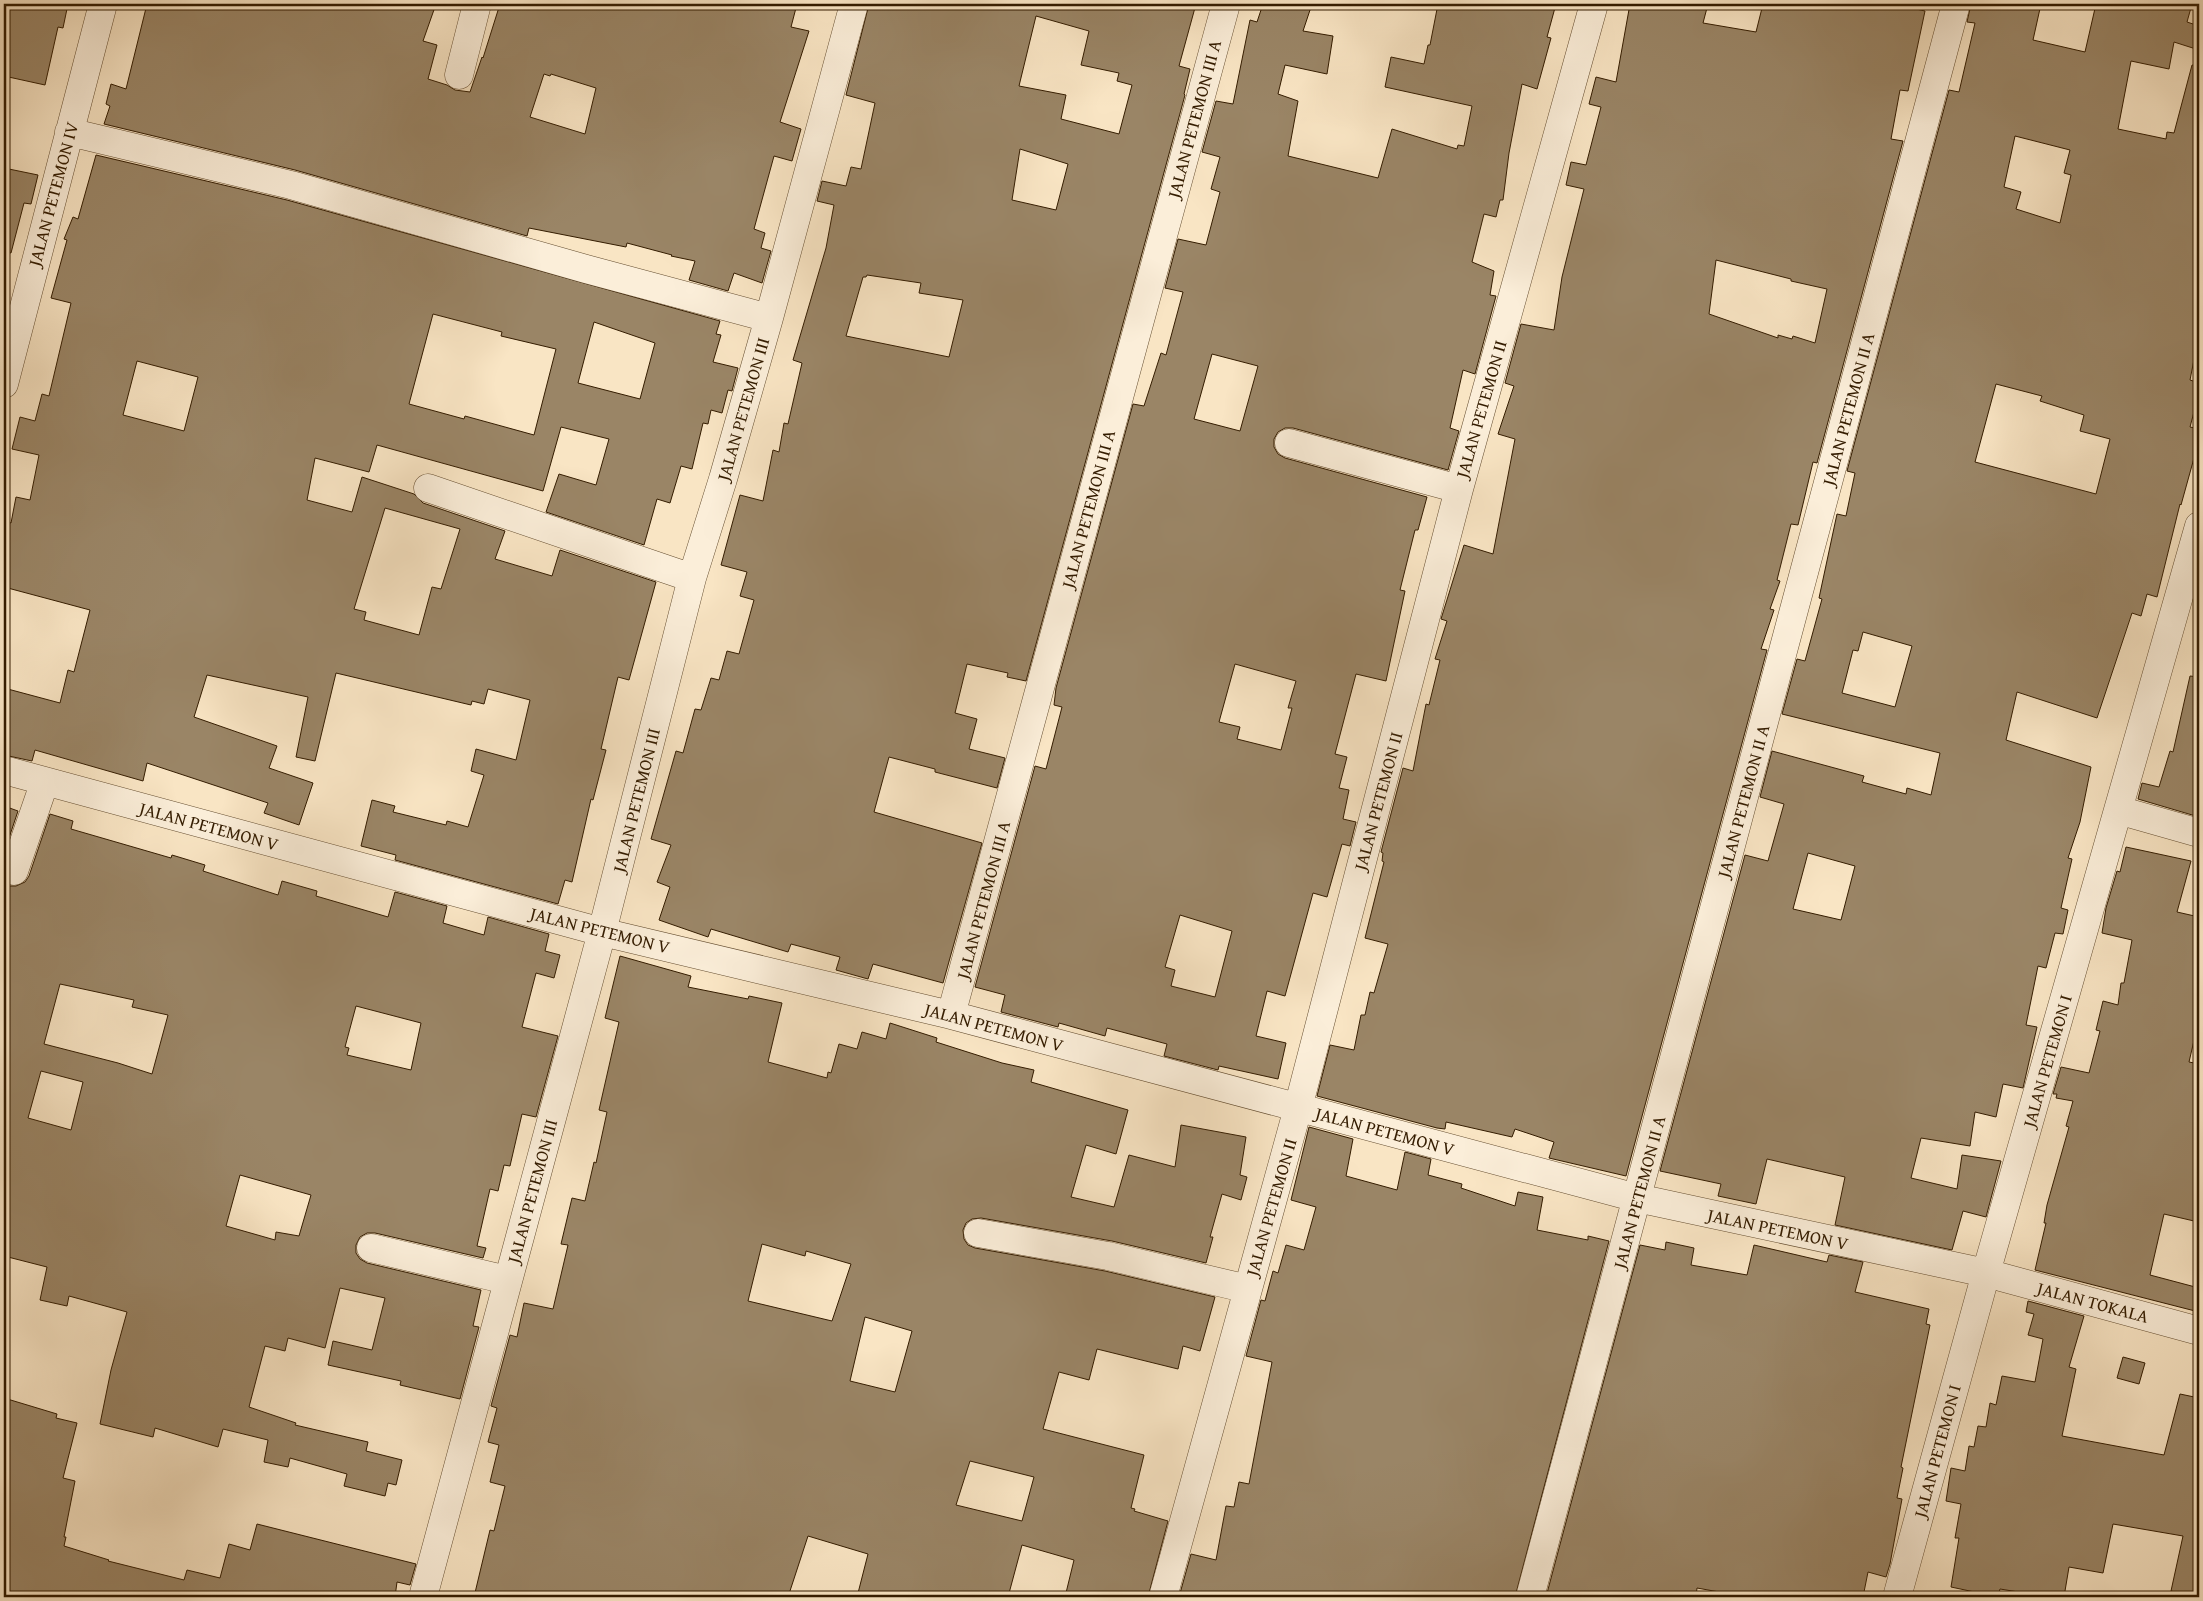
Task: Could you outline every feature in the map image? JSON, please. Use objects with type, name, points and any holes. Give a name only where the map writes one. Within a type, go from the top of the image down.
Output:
[{"type":"street","name":"JALAN PETEMON IV","points":[[4,384],[103,4]]},
{"type":"street","points":[[459,74],[477,4]]},
{"type":"street","name":"JALAN PETEMON III","points":[[423,1597],[602,932],[692,578],[723,479],[769,318],[854,4]]},
{"type":"street","name":"JALAN PETEMON III A","points":[[951,1015],[1226,4]]},
{"type":"street","name":"JALAN PETEMON II","points":[[1163,1597],[1298,1108],[1459,489],[1594,4]]},
{"type":"street","name":"JALAN PETEMON II A","points":[[1530,1597],[1956,4]]},
{"type":"street","points":[[69,132],[291,185],[586,269],[769,318]]},
{"type":"street","points":[[1289,444],[1459,489]]},
{"type":"street","points":[[428,488],[692,578]]},
{"type":"street","name":"JALAN PETEMON I","points":[[1897,1597],[1986,1273],[2199,526]]},
{"type":"street","name":"JALAN PETEMON V","points":[[4,770],[602,932],[951,1015],[1637,1198],[1986,1273]]},
{"type":"street","points":[[14,871],[45,781]]},
{"type":"street","points":[[2118,810],[2199,833]]},
{"type":"street","points":[[978,1232],[1108,1256],[1248,1289]]},
{"type":"street","points":[[371,1248],[507,1280]]},
{"type":"street","name":"JALAN TOKALA","points":[[1986,1273],[2199,1332]]},
{"type":"building","points":[[4,4],[68,4],[63,28],[58,27],[45,85],[4,76]]},
{"type":"building","points":[[147,4],[436,4],[423,41],[437,45],[428,79],[447,85],[455,90],[470,92],[500,4],[797,4],[791,27],[809,31],[780,122],[801,129],[792,161],[774,156],[754,229],[765,233],[761,248],[771,251],[762,283],[734,273],[728,291],[689,280],[695,261],[627,243],[626,247],[529,228],[527,236],[295,170],[104,124],[110,106],[106,104],[111,84],[126,89]],"holes":[[[544,74],[550,76],[551,74],[596,88],[585,134],[530,117]]]},
{"type":"building","points":[[869,4],[1196,4],[1179,66],[1190,69],[1185,95],[1026,681],[1007,677],[1008,673],[967,664],[955,713],[977,719],[969,749],[1005,758],[997,788],[935,772],[935,769],[889,757],[874,812],[982,843],[943,983],[873,964],[868,979],[836,970],[840,957],[791,944],[788,952],[711,929],[708,937],[659,920],[670,887],[657,882],[671,845],[651,839],[676,751],[683,753],[695,709],[701,710],[711,678],[719,680],[727,651],[739,654],[754,600],[740,596],[747,572],[721,565],[740,495],[763,501],[773,450],[779,452],[784,423],[788,424],[802,363],[793,360],[826,248],[834,205],[817,201],[822,181],[846,186],[851,167],[861,169],[875,103],[846,95]],"holes":[[[1036,16],[1089,31],[1081,65],[1119,73],[1117,81],[1132,85],[1119,134],[1061,119],[1066,95],[1019,86]],[[1020,149],[1068,164],[1056,210],[1012,200]],[[867,275],[921,283],[919,293],[963,300],[949,357],[846,336],[863,277]]]},
{"type":"building","points":[[1263,4],[1312,4],[1303,31],[1333,36],[1327,74],[1285,65],[1278,94],[1298,101],[1288,156],[1378,178],[1392,129],[1457,149],[1458,145],[1464,146],[1472,106],[1385,87],[1391,57],[1424,64],[1428,45],[1430,45],[1438,4],[1556,4],[1547,37],[1551,38],[1537,89],[1522,84],[1509,153],[1503,200],[1500,200],[1496,217],[1484,214],[1472,262],[1494,271],[1490,295],[1496,296],[1475,374],[1463,370],[1450,428],[1459,431],[1448,470],[1293,428],[1285,428],[1278,432],[1274,439],[1274,447],[1278,454],[1285,458],[1427,497],[1418,530],[1415,530],[1400,590],[1405,591],[1386,681],[1356,674],[1335,754],[1347,757],[1339,788],[1349,790],[1343,819],[1356,822],[1350,846],[1342,844],[1327,897],[1313,893],[1285,996],[1267,991],[1256,1036],[1286,1043],[1278,1079],[1219,1066],[1218,1070],[1164,1056],[1167,1044],[1107,1028],[1105,1036],[1059,1023],[1058,1027],[1001,1012],[1005,995],[975,987],[1035,766],[1046,769],[1062,707],[1054,705],[1056,688],[1133,404],[1144,406],[1161,353],[1166,355],[1183,292],[1165,288],[1178,239],[1206,245],[1220,192],[1211,189],[1220,157],[1202,152],[1216,101],[1233,104],[1250,20],[1257,22]],"holes":[[[1212,354],[1258,366],[1240,431],[1194,419]],[[1235,664],[1296,681],[1288,708],[1292,708],[1281,750],[1237,739],[1240,727],[1219,722]],[[1180,915],[1232,931],[1215,997],[1171,986],[1175,970],[1165,967]]]},
{"type":"building","points":[[1630,4],[1708,4],[1703,23],[1756,32],[1763,4],[1894,4],[1925,11],[1908,91],[1900,90],[1891,139],[1903,141],[1817,463],[1813,462],[1798,525],[1791,524],[1777,580],[1780,581],[1770,609],[1774,610],[1761,649],[1767,650],[1626,1176],[1549,1158],[1554,1142],[1515,1129],[1512,1137],[1446,1122],[1445,1129],[1437,1128],[1317,1096],[1330,1045],[1354,1050],[1361,1015],[1365,1015],[1370,992],[1374,993],[1388,944],[1365,938],[1384,862],[1382,861],[1383,853],[1381,852],[1403,768],[1413,771],[1426,704],[1429,705],[1440,660],[1435,659],[1447,621],[1441,619],[1464,545],[1493,554],[1515,439],[1498,434],[1514,386],[1505,383],[1521,324],[1554,330],[1562,277],[1584,189],[1566,185],[1571,162],[1586,165],[1601,107],[1589,104],[1596,77],[1616,82]],"holes":[[[1716,260],[1791,279],[1791,281],[1827,289],[1815,343],[1793,336],[1792,339],[1778,335],[1778,338],[1709,314]]]},
{"type":"building","points":[[1971,4],[2041,4],[2033,40],[2085,52],[2096,4],[2192,4],[2187,22],[2199,26],[2199,50],[2174,42],[2169,69],[2131,61],[2118,129],[2166,139],[2167,132],[2174,133],[2192,65],[2199,66],[2199,334],[2190,380],[2199,383],[2199,393],[2190,427],[2199,429],[2199,440],[2180,504],[2157,597],[2147,594],[2141,616],[2132,613],[2097,718],[2017,692],[2006,740],[2091,767],[2080,822],[2068,858],[2072,859],[2061,908],[2068,910],[2063,934],[2055,933],[2046,968],[2038,966],[2026,1025],[2037,1027],[2023,1088],[2003,1084],[1996,1117],[1975,1112],[1970,1146],[1921,1138],[1911,1178],[1957,1189],[1962,1155],[2001,1161],[1986,1217],[1963,1211],[1952,1250],[1835,1225],[1845,1177],[1767,1159],[1756,1204],[1718,1196],[1721,1184],[1660,1171],[1745,855],[1768,861],[1784,804],[1760,797],[1772,751],[1864,776],[1862,782],[1906,794],[1907,788],[1931,795],[1940,753],[1782,714],[1797,659],[1805,661],[1822,599],[1819,598],[1837,514],[1846,516],[1855,473],[1847,471],[1949,90],[1959,92],[1975,23],[1967,22]],"holes":[[[2015,136],[2070,150],[2064,173],[2071,175],[2060,223],[2016,209],[2021,192],[2004,187]],[[1996,384],[2042,396],[2040,401],[2084,415],[2080,431],[2110,439],[2096,494],[1975,462]],[[1863,632],[1912,646],[1895,707],[1842,693],[1853,650],[1858,651]],[[1808,853],[1855,866],[1841,920],[1793,909]]]},
{"type":"building","points":[[96,155],[287,200],[720,321],[716,334],[721,335],[713,362],[738,368],[732,391],[728,390],[722,413],[711,410],[708,424],[703,423],[692,469],[681,466],[670,503],[657,499],[644,545],[546,512],[559,474],[596,485],[609,439],[561,427],[543,491],[377,445],[369,472],[315,458],[307,500],[352,512],[362,477],[414,494],[423,503],[505,531],[495,559],[552,576],[560,550],[656,582],[629,680],[618,677],[601,749],[606,750],[593,800],[591,799],[572,882],[565,880],[558,904],[395,860],[396,855],[361,846],[372,800],[395,806],[393,812],[446,825],[447,821],[468,827],[484,775],[471,771],[476,749],[516,760],[530,700],[488,689],[484,704],[472,701],[471,705],[336,673],[315,761],[296,757],[308,697],[207,675],[194,717],[277,746],[269,768],[313,783],[299,825],[264,813],[268,803],[147,763],[143,781],[35,750],[32,761],[4,755],[4,688],[60,703],[68,670],[74,672],[90,610],[4,587],[4,521],[11,523],[16,497],[30,500],[39,455],[12,449],[20,417],[35,421],[42,394],[49,396],[71,303],[51,298],[67,240],[64,239],[73,217],[78,219]],"holes":[[[433,314],[502,332],[501,336],[556,349],[534,435],[465,416],[464,419],[409,404]],[[594,322],[655,343],[640,399],[578,383]],[[137,361],[198,377],[184,431],[123,415]],[[385,508],[460,529],[441,589],[432,587],[419,635],[364,620],[366,612],[354,609]]]},
{"type":"building","points":[[4,168],[38,175],[31,204],[24,203],[11,253],[4,252]]},
{"type":"building","points":[[2190,676],[2199,677],[2199,817],[2138,799],[2142,783],[2159,787],[2170,751],[2173,752]]},
{"type":"building","points":[[4,806],[18,811],[4,853]]},
{"type":"building","points":[[50,814],[73,821],[71,829],[171,858],[172,855],[205,865],[203,871],[278,895],[282,881],[317,891],[316,896],[388,917],[395,892],[447,906],[443,923],[484,935],[488,917],[549,934],[545,951],[560,955],[554,978],[536,973],[522,1027],[558,1036],[536,1117],[522,1114],[510,1166],[504,1165],[498,1191],[490,1189],[477,1246],[486,1248],[483,1258],[375,1233],[367,1233],[360,1237],[356,1245],[356,1253],[360,1259],[367,1263],[481,1290],[473,1326],[479,1327],[460,1399],[400,1385],[401,1381],[328,1365],[333,1341],[372,1350],[385,1298],[340,1288],[325,1348],[288,1338],[285,1351],[265,1346],[249,1407],[296,1423],[295,1425],[368,1442],[366,1451],[402,1460],[396,1485],[388,1483],[385,1496],[344,1486],[347,1474],[290,1458],[288,1467],[264,1462],[268,1440],[223,1429],[218,1447],[155,1428],[153,1437],[100,1424],[111,1370],[127,1312],[69,1296],[67,1306],[40,1300],[47,1267],[4,1256],[4,882],[9,886],[16,886],[25,882],[29,876]],"holes":[[[60,984],[134,1000],[132,1007],[168,1015],[152,1074],[44,1044]],[[356,1006],[421,1023],[411,1070],[347,1055],[349,1048],[345,1047]],[[41,1071],[83,1082],[71,1130],[28,1118]],[[240,1175],[311,1195],[299,1236],[276,1232],[275,1240],[226,1226]]]},
{"type":"building","points":[[2126,847],[2191,861],[2177,912],[2199,917],[2199,1019],[2189,1062],[2199,1064],[2199,1200],[2194,1221],[2164,1214],[2150,1275],[2199,1288],[2199,1312],[2035,1270],[2046,1223],[2044,1223],[2047,1205],[2069,1127],[2066,1126],[2073,1101],[2056,1098],[2057,1094],[2053,1094],[2061,1067],[2089,1073],[2100,1031],[2096,1030],[2103,1001],[2118,1005],[2121,983],[2124,983],[2132,940],[2102,933],[2106,908],[2117,871],[2120,872]]},
{"type":"building","points":[[620,956],[691,976],[688,987],[748,999],[749,996],[782,1003],[768,1062],[827,1078],[828,1072],[831,1073],[839,1044],[857,1049],[862,1032],[886,1039],[890,1023],[937,1038],[936,1042],[1002,1063],[1034,1070],[1031,1082],[1128,1110],[1116,1154],[1086,1145],[1071,1197],[1114,1207],[1129,1155],[1175,1167],[1181,1125],[1246,1137],[1240,1175],[1247,1177],[1241,1200],[1222,1194],[1210,1237],[1213,1237],[1206,1263],[1112,1241],[981,1218],[972,1219],[966,1223],[963,1230],[964,1239],[968,1245],[975,1248],[1105,1271],[1215,1297],[1200,1351],[1183,1346],[1178,1369],[1097,1349],[1089,1380],[1059,1372],[1043,1429],[1144,1455],[1131,1508],[1135,1509],[1134,1511],[1168,1521],[1148,1597],[1065,1597],[1074,1560],[1022,1545],[1008,1597],[857,1597],[868,1554],[808,1536],[788,1597],[474,1597],[490,1530],[494,1531],[505,1486],[490,1482],[499,1445],[488,1442],[497,1408],[491,1406],[510,1335],[517,1337],[524,1303],[553,1309],[568,1245],[561,1244],[572,1198],[585,1201],[594,1162],[596,1163],[607,1112],[599,1110],[619,1022],[605,1018]],"holes":[[[762,1244],[805,1256],[806,1251],[851,1264],[832,1321],[748,1301]],[[865,1317],[912,1331],[895,1392],[850,1381]],[[970,1461],[1034,1477],[1022,1521],[956,1505]]]},
{"type":"building","points":[[1309,1127],[1353,1139],[1346,1176],[1397,1190],[1405,1152],[1431,1159],[1428,1175],[1462,1184],[1461,1188],[1515,1206],[1518,1192],[1543,1197],[1537,1230],[1588,1240],[1588,1236],[1609,1241],[1515,1597],[1179,1597],[1191,1554],[1216,1560],[1226,1506],[1234,1507],[1239,1482],[1249,1484],[1272,1362],[1246,1356],[1261,1300],[1265,1301],[1273,1271],[1278,1273],[1286,1245],[1304,1250],[1316,1207],[1291,1200]]},
{"type":"building","points":[[1666,1242],[1694,1248],[1691,1265],[1747,1275],[1754,1245],[1827,1262],[1829,1255],[1863,1262],[1855,1292],[1929,1309],[1926,1324],[1930,1325],[1901,1467],[1903,1468],[1897,1498],[1902,1499],[1890,1564],[1886,1577],[1868,1572],[1863,1597],[1747,1597],[1697,1588],[1696,1597],[1546,1597],[1640,1245],[1665,1250]]},
{"type":"building","points":[[2028,1301],[2084,1316],[2069,1367],[2076,1369],[2062,1436],[2164,1455],[2180,1394],[2199,1398],[2199,1597],[2171,1591],[2183,1536],[2113,1524],[2103,1573],[2069,1567],[2064,1597],[2049,1597],[2000,1589],[1998,1597],[1951,1587],[1959,1538],[1955,1538],[1961,1504],[1946,1501],[1951,1468],[1965,1471],[1969,1446],[1974,1447],[1978,1426],[1986,1427],[1990,1403],[1996,1405],[2002,1376],[2035,1382],[2043,1339],[2028,1335],[2034,1314],[2026,1312]]},
{"type":"building","points":[[2123,1357],[2145,1363],[2139,1384],[2117,1378]]},
{"type":"building","points":[[4,1398],[57,1414],[56,1418],[77,1423],[63,1478],[75,1481],[64,1537],[66,1537],[64,1546],[108,1561],[184,1580],[187,1570],[220,1578],[229,1544],[250,1550],[257,1524],[416,1564],[410,1585],[397,1582],[395,1597],[4,1597]]}]
